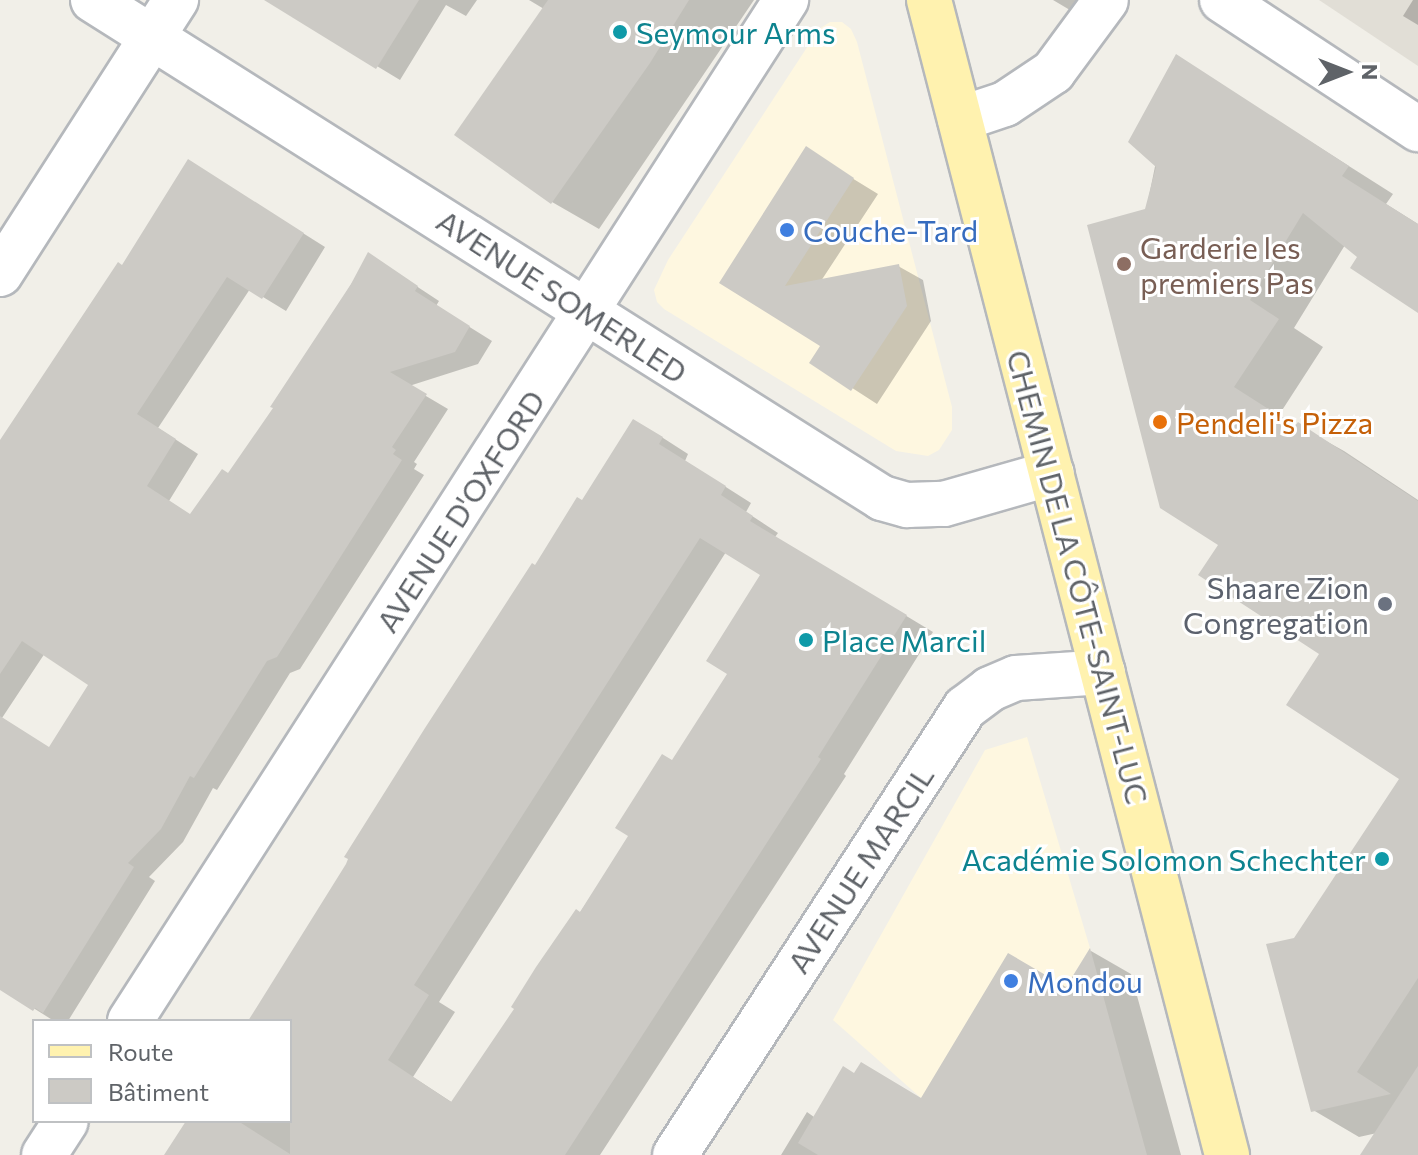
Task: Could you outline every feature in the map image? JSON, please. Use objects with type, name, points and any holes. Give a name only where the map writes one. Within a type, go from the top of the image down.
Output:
[{"type":"main road","name":"CHEMIN DE LA CÔTE-SAINT-LUC","points":[[929,0],[1227,1155]]},
{"type":"street","name":"AVENUE SOMERLED","points":[[93,0],[882,498],[907,505],[944,504],[1052,473]]},
{"type":"street","points":[[0,274],[176,0]]},
{"type":"street","name":"AVENUE D'OXFORD","points":[[131,1019],[589,312],[786,0]]},
{"type":"street","points":[[960,119],[1005,104],[1053,72],[1106,0]]},
{"type":"street","points":[[1222,0],[1418,129]]},
{"type":"street","name":"AVENUE MARCIL","points":[[675,1155],[965,708],[990,689],[1016,678],[1103,672]]},
{"type":"street","points":[[44,1155],[65,1123]]},
{"type":"shaded area","points":[[1319,0],[1418,0],[1418,66]]},
{"type":"shaded area","points":[[830,22],[842,22],[851,29],[857,42],[952,407],[952,430],[939,450],[928,456],[896,451],[664,309],[657,302],[654,290],[668,260],[819,29]]},
{"type":"shaded area","points":[[1027,737],[1090,948],[1066,987],[921,1098],[833,1020],[985,750]]},
{"type":"building","points":[[264,0],[419,0],[376,69]]},
{"type":"building","points":[[548,0],[689,0],[650,63],[551,204],[454,135]]},
{"type":"building","points":[[1176,54],[1349,166],[1342,176],[1418,224],[1418,313],[1350,268],[1357,257],[1303,213],[1250,300],[1279,319],[1234,387],[1295,426],[1298,422],[1418,501],[1418,978],[1357,1072],[1391,1094],[1311,1112],[1266,944],[1294,938],[1399,779],[1286,705],[1319,654],[1198,575],[1218,545],[1160,508],[1087,225],[1145,209],[1156,167],[1128,142]]},
{"type":"building","points":[[806,146],[854,178],[785,286],[899,264],[907,306],[851,391],[809,363],[820,346],[719,283]]},
{"type":"building","points":[[188,159],[304,233],[262,299],[227,277],[137,414],[176,439],[147,486],[190,514],[222,469],[228,473],[273,408],[270,407],[351,284],[368,252],[418,286],[415,291],[470,326],[455,352],[390,372],[427,394],[392,447],[396,450],[393,454],[402,460],[277,657],[267,661],[194,778],[190,776],[161,829],[128,863],[134,867],[43,1013],[35,1008],[33,1011],[0,990],[0,716],[49,747],[88,685],[22,641],[0,674],[0,440],[118,262],[122,265]]},
{"type":"building","points":[[633,419],[663,437],[659,444],[726,486],[721,495],[753,516],[750,521],[907,615],[818,757],[821,759],[565,1155],[164,1155],[185,1123],[241,1123],[290,1154],[292,1019],[249,1019],[346,864],[348,859],[344,857],[577,497],[582,500]],"holes":[[[700,538],[760,575],[706,661],[727,674],[672,760],[662,754],[615,828],[628,836],[580,912],[576,909],[536,967],[511,1007],[514,1009],[451,1102],[388,1060],[429,995],[414,985]]]},
{"type":"building","points":[[1090,948],[1147,1155],[818,1155],[798,1143],[843,1066],[854,1073],[861,1062],[921,1098],[1008,953],[1066,987]]},
{"type":"building","points":[[1418,1066],[1418,1155],[1360,1155]]},
{"type":"place","name":"Seymour Arms","points":[[620,32]]},
{"type":"place","name":"Couche-Tard","points":[[787,230]]},
{"type":"place","name":"Garderie les premiers Pas","points":[[1124,264]]},
{"type":"place","name":"Pendeli's Pizza","points":[[1160,422]]},
{"type":"place","name":"Shaare Zion Congregation","points":[[1385,604]]},
{"type":"place","name":"Place Marcil","points":[[806,640]]},
{"type":"place","name":"Académie Solomon Schechter","points":[[1382,859]]},
{"type":"place","name":"Mondou","points":[[1011,981]]}]
